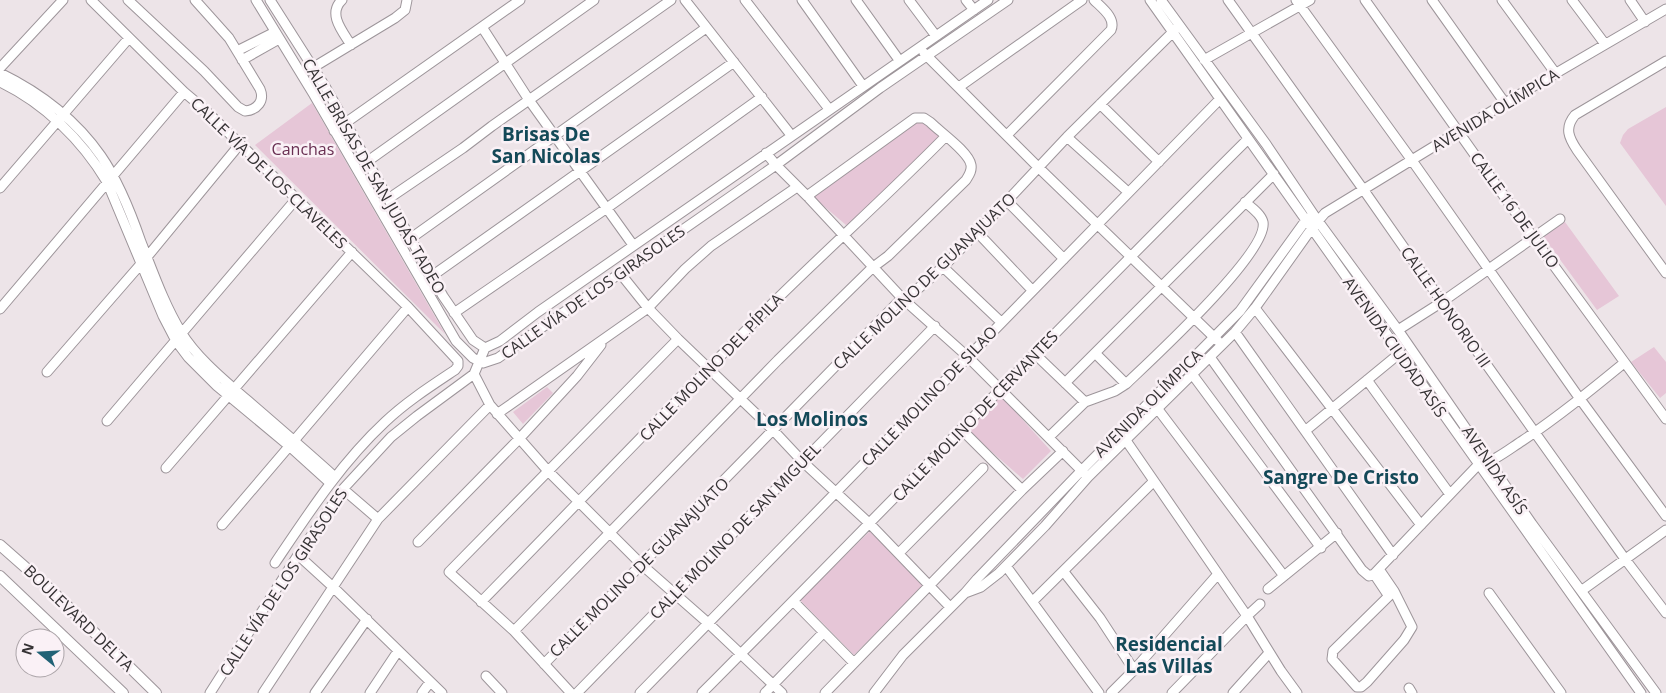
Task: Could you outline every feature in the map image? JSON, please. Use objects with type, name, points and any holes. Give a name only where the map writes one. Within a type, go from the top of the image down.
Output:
[{"type":"main road","name":"BOULEVARD DELTA","points":[[0,544],[51,590],[156,693]]},
{"type":"main road","name":"BOULEVARD DELTA","points":[[0,576],[123,693]]},
{"type":"street","points":[[0,68],[63,0]]},
{"type":"street","name":"CALLE VÍA DE LOS CLAVELES","points":[[91,0],[184,92],[297,198],[457,358],[459,364],[455,370],[386,421],[332,480]]},
{"type":"street","points":[[128,0],[204,71],[238,107],[248,111],[259,106],[262,94],[237,51],[229,38],[195,0]]},
{"type":"street","points":[[342,0],[336,6],[335,17],[351,45]]},
{"type":"street","points":[[302,74],[402,13],[407,7],[407,0]]},
{"type":"street","points":[[334,131],[520,0]]},
{"type":"street","points":[[368,162],[594,0]]},
{"type":"street","points":[[388,199],[671,0]]},
{"type":"street","points":[[685,0],[791,135]]},
{"type":"street","points":[[745,0],[829,109]]},
{"type":"street","points":[[802,0],[863,86]]},
{"type":"street","points":[[856,0],[900,60]]},
{"type":"street","points":[[909,0],[936,36]]},
{"type":"street","points":[[966,0],[974,10]]},
{"type":"street","name":"CALLE VÍA DE LOS GIRASOLES","points":[[484,348],[500,341],[633,245],[988,0]]},
{"type":"street","name":"CALLE VÍA DE LOS GIRASOLES","points":[[210,693],[298,555],[343,489],[391,437],[416,416],[474,374],[478,362],[487,363],[498,358],[776,166],[880,88],[1008,0]]},
{"type":"street","points":[[959,87],[1082,0]]},
{"type":"street","points":[[1007,135],[1111,30],[1113,26],[1111,18],[1094,0]]},
{"type":"street","name":"AVENIDA CIUDAD ASÍS","points":[[1150,0],[1204,60],[1266,144],[1313,221],[1400,353],[1641,693]]},
{"type":"street","name":"AVENIDA CIUDAD ASÍS","points":[[1161,0],[1176,29],[1220,99],[1274,174],[1313,221]]},
{"type":"street","name":"CALLE HONORIO III","points":[[1228,0],[1666,613]]},
{"type":"street","points":[[1204,60],[1298,3],[1310,0]]},
{"type":"street","name":"CALLE 16 DE JULIO","points":[[1365,0],[1533,237],[1666,419]]},
{"type":"street","points":[[1432,0],[1505,103]]},
{"type":"street","points":[[1502,0],[1556,74]]},
{"type":"street","points":[[1572,0],[1605,44]]},
{"type":"street","points":[[1630,0],[1644,22]]},
{"type":"street","name":"CALLE BRISAS DE SAN JUDAS TADEO","points":[[263,1],[277,36],[302,74],[456,341],[478,362]]},
{"type":"street","name":"CALLE BRISAS DE SAN JUDAS TADEO","points":[[263,1],[313,67],[454,313],[476,344],[484,348]]},
{"type":"street","points":[[1298,3],[1411,159],[1580,399],[1666,516]]},
{"type":"street","name":"AVENIDA OLÍMPICA","points":[[878,690],[903,655],[1085,473],[1240,311],[1313,221],[1411,159],[1666,9]]},
{"type":"street","points":[[482,27],[529,100],[582,171],[633,245]]},
{"type":"street","points":[[401,244],[706,28]]},
{"type":"street","name":"CALLE MOLINO DE GUANAJUATO","points":[[544,664],[902,298],[913,293],[942,267],[1039,168],[1066,137],[1176,29]]},
{"type":"street","points":[[242,60],[277,36]]},
{"type":"street","points":[[237,51],[277,36]]},
{"type":"street","points":[[0,188],[129,38]]},
{"type":"street","points":[[919,48],[1221,345]]},
{"type":"street","points":[[1666,61],[1575,115],[1570,121],[1568,134],[1577,150],[1666,273]]},
{"type":"street","points":[[432,276],[734,62]]},
{"type":"street","points":[[0,73],[26,86],[61,118],[110,179],[144,260],[163,316],[179,337],[188,357],[291,442],[332,480],[275,563]]},
{"type":"street","points":[[0,82],[61,118]]},
{"type":"street","points":[[314,95],[326,88]]},
{"type":"street","points":[[0,309],[184,92]]},
{"type":"street","points":[[454,313],[607,208],[762,97]]},
{"type":"street","name":"CALLE MOLINO DE SILAO","points":[[640,693],[1220,99]]},
{"type":"street","points":[[1100,104],[1159,162]]},
{"type":"street","points":[[514,631],[778,360],[966,180],[972,166],[969,159],[946,136],[924,118],[915,118],[807,196]]},
{"type":"street","name":"CALLE MOLINO DEL PÍPILA","points":[[481,602],[708,369],[946,136]]},
{"type":"street","points":[[1066,137],[1128,192]]},
{"type":"street","name":"CALLE MOLINO DE CERVANTES","points":[[702,693],[794,602],[1130,256],[1248,139]]},
{"type":"street","points":[[47,372],[144,260],[240,144]]},
{"type":"street","points":[[766,153],[872,268],[902,298],[968,357],[1085,473]]},
{"type":"street","points":[[1065,383],[1274,174]]},
{"type":"street","points":[[497,414],[648,308],[711,246],[797,187]]},
{"type":"street","points":[[107,421],[297,198]]},
{"type":"street","points":[[1007,201],[1064,258]]},
{"type":"street","points":[[1049,437],[1085,402],[1115,391],[1126,384],[1194,317],[1235,273],[1262,233],[1263,222],[1261,217],[1245,202]]},
{"type":"street","points":[[1398,330],[1442,302],[1560,219]]},
{"type":"street","name":"AVENIDA OLÍMPICA","points":[[965,593],[981,587],[1006,566],[1045,526],[1085,473],[1126,439],[1234,332],[1256,308],[1313,221]]},
{"type":"street","name":"AVENIDA ASÍS","points":[[1313,221],[1398,330],[1532,524],[1656,693]]},
{"type":"street","points":[[977,232],[1032,290]]},
{"type":"street","points":[[166,468],[352,252]]},
{"type":"street","points":[[942,267],[1001,322]]},
{"type":"street","points":[[620,273],[648,308],[678,339],[773,430],[835,493],[870,524],[950,606]]},
{"type":"street","points":[[222,525],[408,307]]},
{"type":"street","points":[[1256,308],[1421,525]]},
{"type":"street","name":"CALLE MOLINO DE SAN MIGUEL","points":[[577,693],[935,326]]},
{"type":"street","points":[[1234,332],[1393,555]]},
{"type":"street","points":[[418,542],[519,439],[577,376],[605,339]]},
{"type":"street","points":[[571,693],[514,631],[449,572],[678,339]]},
{"type":"street","points":[[478,362],[484,348]]},
{"type":"street","points":[[1095,353],[1126,384]]},
{"type":"street","points":[[1305,431],[1400,353]]},
{"type":"street","points":[[1035,354],[1085,402]]},
{"type":"street","points":[[1210,357],[1362,570],[1369,576],[1393,555],[1478,464],[1490,462],[1536,432],[1624,363]]},
{"type":"street","points":[[474,374],[490,405],[548,471],[642,565],[708,623],[782,693]]},
{"type":"street","points":[[1192,374],[1321,548]]},
{"type":"street","points":[[1367,380],[1449,494]]},
{"type":"street","points":[[263,693],[378,519],[490,405]]},
{"type":"street","points":[[1157,408],[1284,576]]},
{"type":"street","points":[[962,430],[1022,490]]},
{"type":"street","points":[[1126,439],[1247,616],[1293,692]]},
{"type":"street","points":[[825,693],[929,584],[1063,451]]},
{"type":"street","points":[[899,554],[983,468]]},
{"type":"street","points":[[1033,601],[1154,481]]},
{"type":"street","points":[[343,489],[378,519]]},
{"type":"street","points":[[1581,591],[1666,530]]},
{"type":"street","points":[[1268,589],[1321,548],[1337,533]]},
{"type":"street","points":[[298,555],[442,693]]},
{"type":"street","points":[[1006,566],[1099,693]]},
{"type":"street","points":[[1376,571],[1391,593],[1411,623],[1412,630],[1367,682],[1361,687],[1356,687],[1332,659],[1333,651],[1391,593]]},
{"type":"street","points":[[1064,572],[1100,618],[1134,670]]},
{"type":"street","points":[[1111,693],[1134,670],[1218,574]]},
{"type":"street","points":[[1489,593],[1561,693]]},
{"type":"street","points":[[794,602],[854,663]]},
{"type":"street","points":[[1172,693],[1260,604]]},
{"type":"street","points":[[316,693],[366,619]]},
{"type":"street","points":[[765,693],[823,633]]},
{"type":"street","points":[[370,693],[398,650]]},
{"type":"street","points":[[1233,693],[1269,653]]},
{"type":"street","points":[[486,676],[502,693]]},
{"type":"street","points":[[422,693],[430,682]]},
{"type":"green space","name":"Canchas","points":[[312,103],[445,334],[255,145]]},
{"type":"green space","points":[[1666,107],[1666,206],[1620,143],[1628,129]]},
{"type":"green space","points":[[922,118],[939,137],[850,223],[846,225],[812,196]]},
{"type":"green space","points":[[1565,222],[1619,296],[1597,310],[1542,235]]},
{"type":"green space","points":[[1654,347],[1666,362],[1666,393],[1660,398],[1631,362]]},
{"type":"green space","points":[[547,387],[553,393],[523,424],[513,412]]},
{"type":"green space","points":[[1001,396],[1051,451],[1023,479],[968,431]]},
{"type":"green space","points":[[872,529],[925,584],[854,655],[800,600]]},
{"type":"district","name":"Brisas De San Nicolas","points":[[546,145]]},
{"type":"district","name":"Los Molinos","points":[[812,419]]},
{"type":"district","name":"Sangre De Cristo","points":[[1341,477]]},
{"type":"district","name":"Residencial Las Villas","points":[[1169,655]]}]
